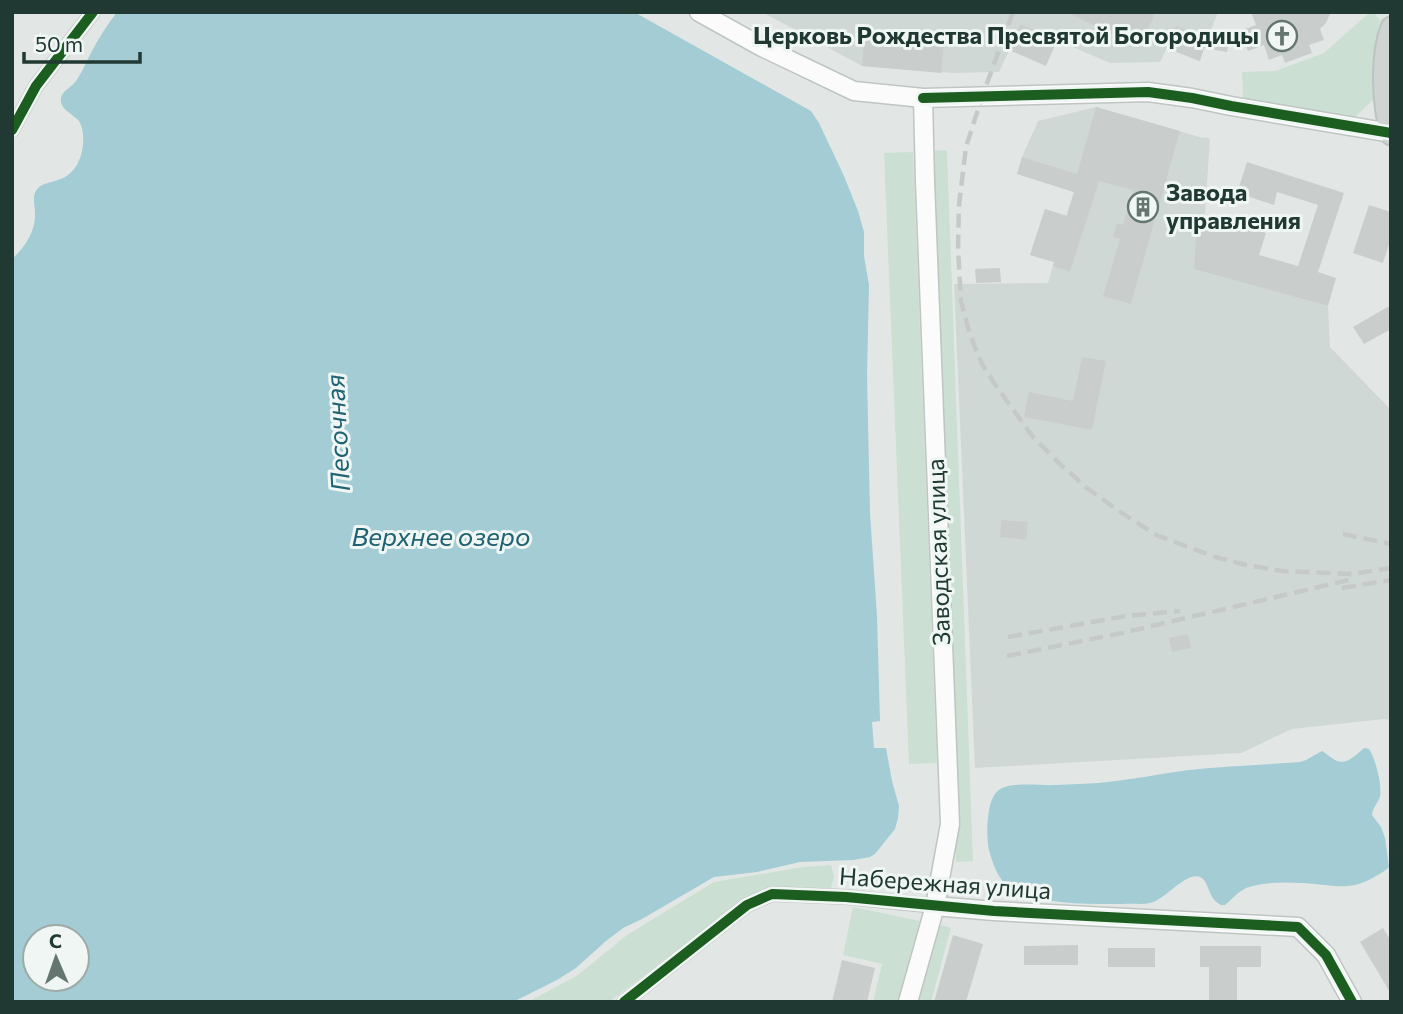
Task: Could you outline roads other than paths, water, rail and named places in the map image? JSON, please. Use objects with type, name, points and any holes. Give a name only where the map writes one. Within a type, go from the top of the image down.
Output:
[{"type":"main road","points":[[699,12],[760,46],[854,91],[923,98],[1148,92],[1390,134],[1385,102],[1385,57],[1391,27]]},
{"type":"main road","name":"Заводская улица","points":[[908,1002],[935,906],[950,824],[923,98]]},
{"type":"main road","points":[[1357,128],[1385,102]]},
{"type":"main road","name":"Набережная улица","points":[[935,906],[1298,927],[1326,955],[1352,1002]]},
{"type":"street","points":[[12,130],[36,86],[93,12]]},
{"type":"street","name":"Набережная улица","points":[[624,1002],[747,905],[772,894],[846,897],[935,906]]},
{"type":"water","name":"Верхнее озеро","points":[[117,12],[634,12],[811,111],[844,176],[858,211],[864,232],[864,256],[869,285],[867,375],[870,513],[880,721],[872,722],[874,748],[886,748],[899,806],[895,829],[875,854],[853,860],[800,862],[757,872],[714,877],[623,928],[576,968],[513,1002],[12,1002],[12,259],[32,232],[36,191],[44,184],[69,174],[80,158],[83,139],[81,125],[64,107],[61,99],[78,78]]},
{"type":"water","points":[[1364,748],[1369,749],[1378,774],[1380,795],[1372,815],[1385,838],[1389,867],[1357,884],[1259,885],[1246,888],[1225,905],[1221,905],[1213,898],[1203,879],[1194,876],[1150,903],[1070,903],[1030,896],[1012,889],[999,875],[989,850],[989,809],[995,794],[1004,787],[1099,783],[1189,770],[1300,762],[1322,751],[1341,762]]},
{"type":"railway","points":[[1013,12],[966,147],[959,205],[961,301],[970,335],[982,364],[996,386],[1033,437],[1060,464],[1087,488],[1156,535],[1215,557],[1282,571],[1352,574],[1391,568]]},
{"type":"railway","points":[[1343,534],[1391,544]]},
{"type":"railway","points":[[1007,656],[1122,633],[1353,579]]},
{"type":"railway","points":[[1342,588],[1391,580]]},
{"type":"railway","points":[[1008,637],[1126,616],[1180,611]]},
{"type":"place","name":"Церковь Рождества Пресвятой Богородицы","points":[[1282,36]]},
{"type":"place","name":"Завода управления","points":[[1143,207]]},
{"type":"water label","name":"Песочная","points":[[338,433]]}]
